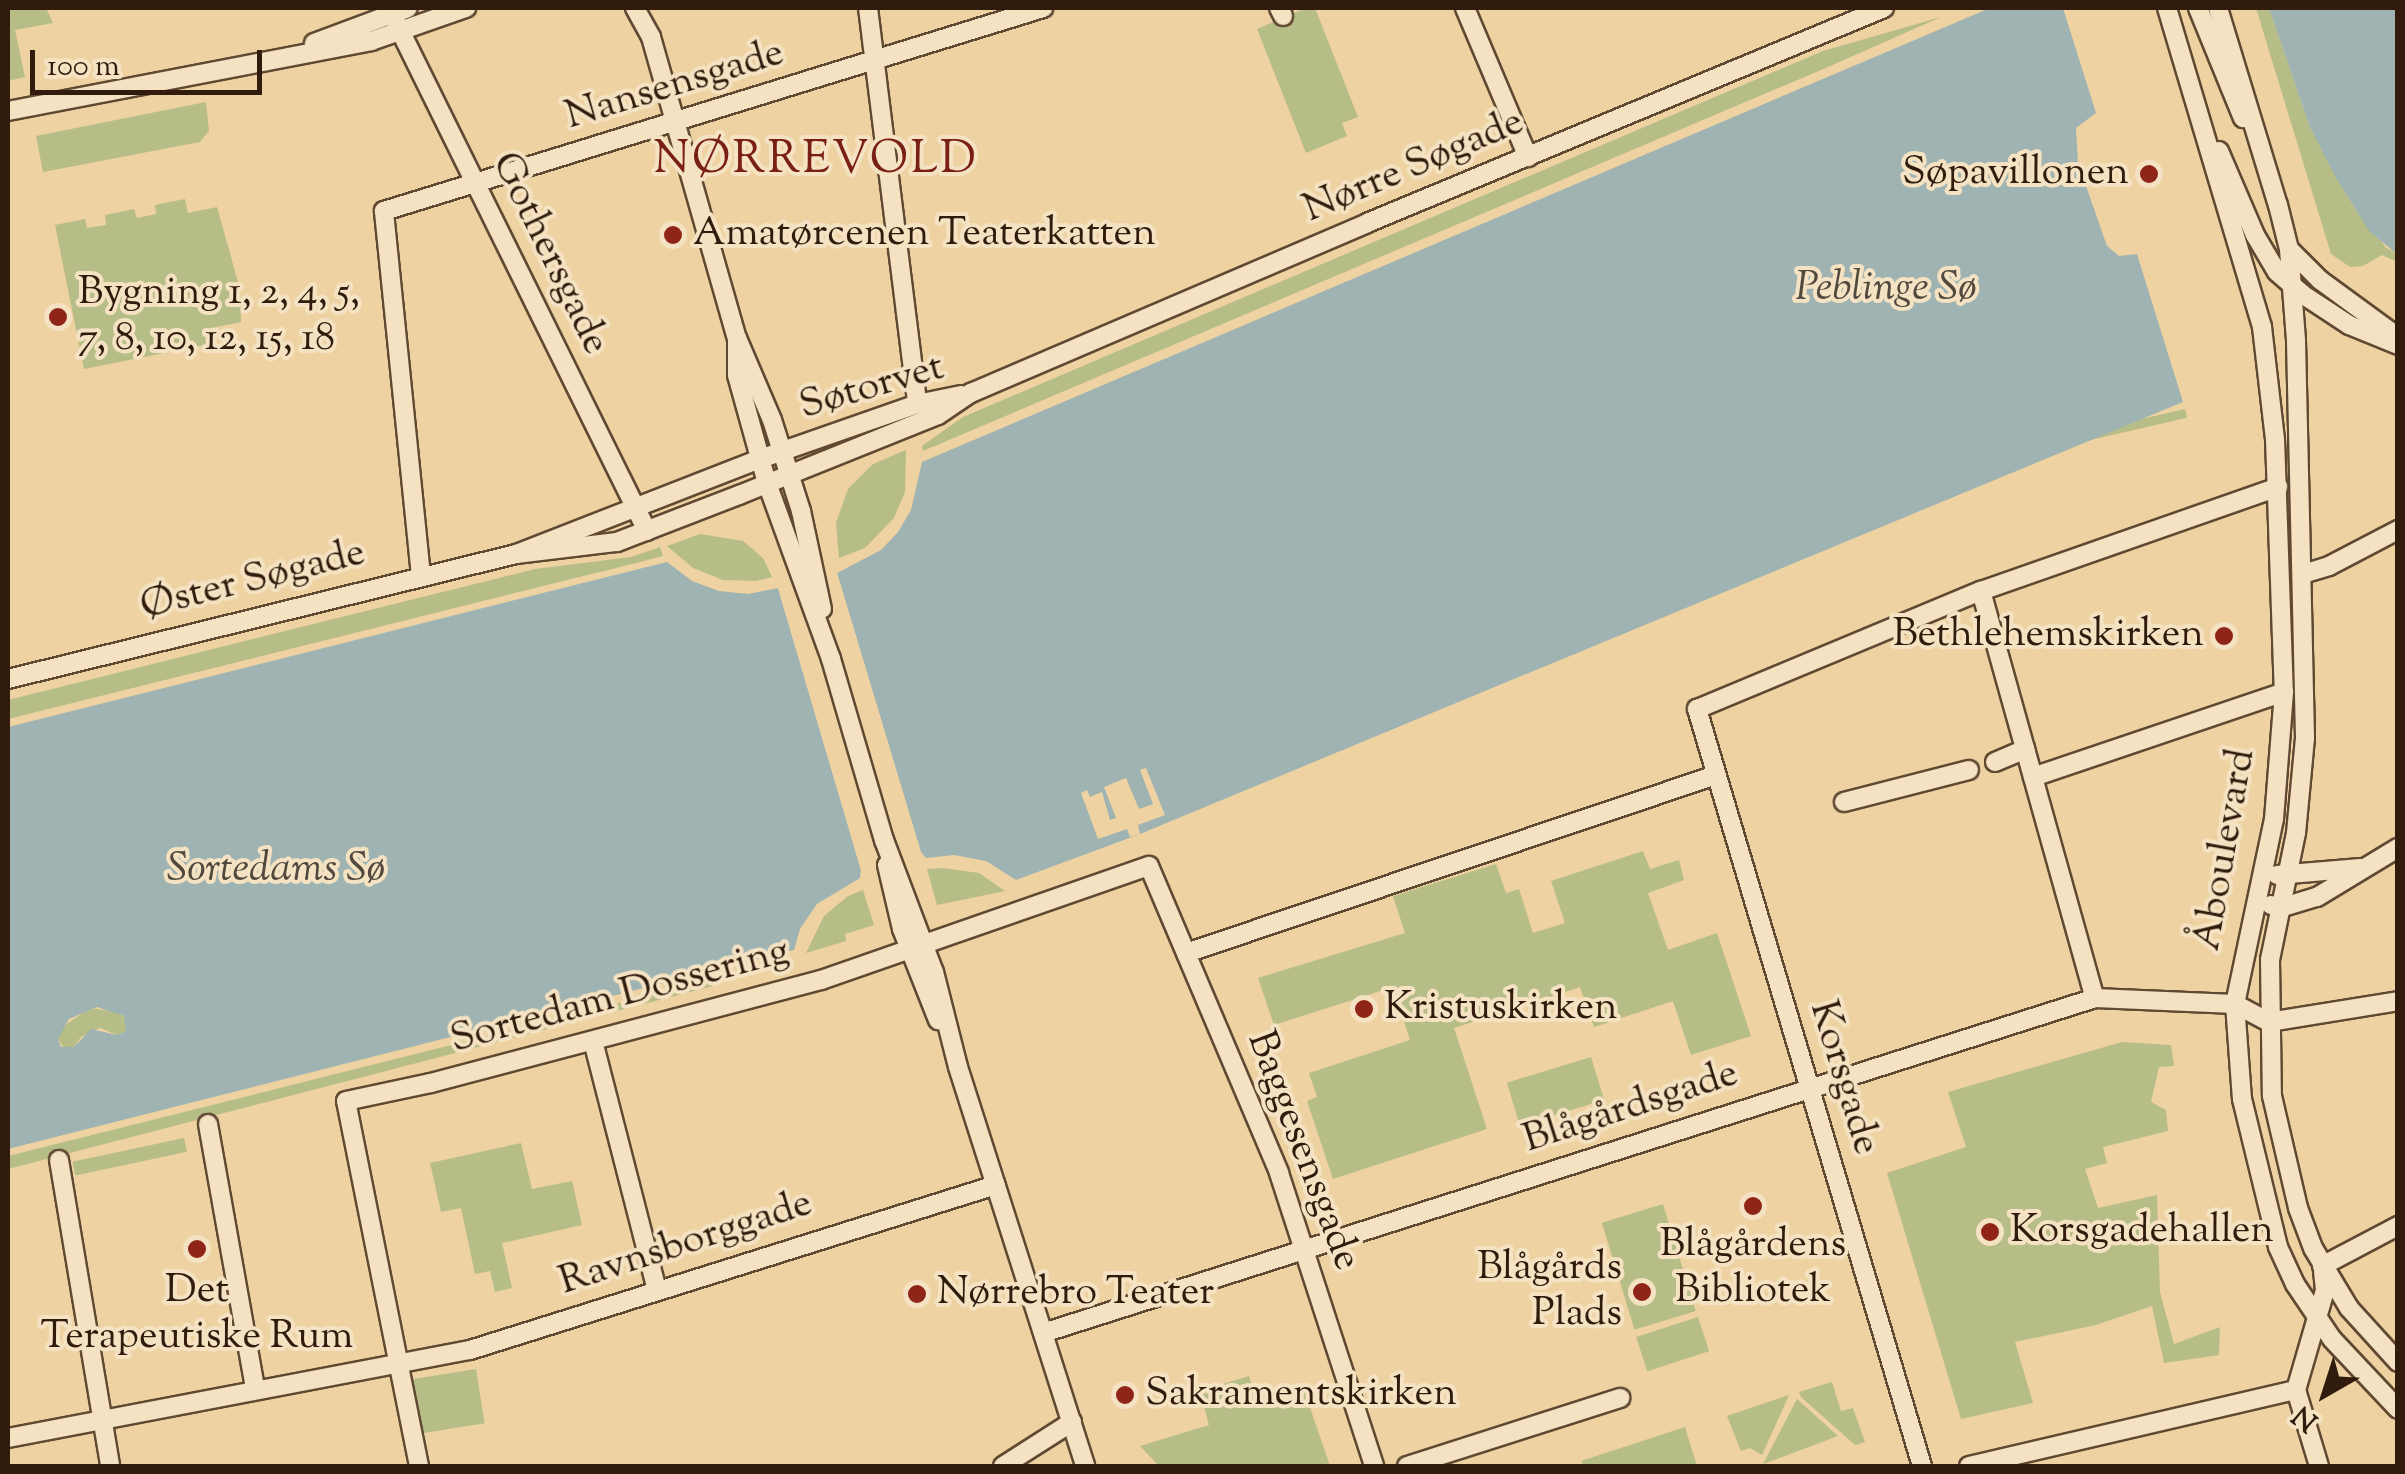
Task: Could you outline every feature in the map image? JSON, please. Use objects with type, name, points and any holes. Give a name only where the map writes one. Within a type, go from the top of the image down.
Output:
[{"type":"street","points":[[8,111],[371,41],[397,14],[466,8]]},
{"type":"street","points":[[635,8],[651,37]]},
{"type":"street","points":[[648,8],[651,37],[737,338],[782,452],[808,535],[831,659]]},
{"type":"street","points":[[868,8],[917,404]]},
{"type":"street","name":"Nansensgade","points":[[421,576],[384,211],[1043,8]]},
{"type":"street","points":[[1465,8],[1528,157]]},
{"type":"street","name":"Nørre Søgade","points":[[972,393],[1884,8]]},
{"type":"street","points":[[2167,8],[2195,101],[2262,250],[2293,287],[2362,332],[2398,345]]},
{"type":"street","points":[[2198,8],[2230,92],[2265,161]]},
{"type":"street","points":[[2218,8],[2265,161]]},
{"type":"street","name":"Gothersgade","points":[[397,14],[476,185],[647,531]]},
{"type":"street","name":"Åboulevard","points":[[2195,101],[2266,345],[2278,487],[2284,692],[2276,803],[2256,901],[2241,1006],[2240,1084],[2278,1247],[2318,1321],[2398,1409]]},
{"type":"street","name":"Åboulevard","points":[[2265,161],[2288,249],[2293,287],[2305,738],[2288,876],[2270,960],[2272,1096],[2305,1229],[2322,1266],[2349,1308],[2398,1362]]},
{"type":"street","points":[[2288,249],[2320,280],[2398,337]]},
{"type":"street","points":[[737,338],[738,374],[760,459],[831,659],[884,840],[891,892],[917,949],[958,1067],[1084,1466]]},
{"type":"street","name":"Søtorvet","points":[[516,554],[760,459],[917,404],[972,393]]},
{"type":"street","name":"Søtorvet","points":[[516,554],[586,548],[647,531],[938,415],[972,393]]},
{"type":"street","points":[[2095,998],[1981,591],[2278,487]]},
{"type":"street","points":[[2302,574],[2398,530]]},
{"type":"street","name":"Øster Søgade","points":[[8,678],[516,554]]},
{"type":"street","name":"Korsgade","points":[[1922,1466],[1697,709],[1981,591]]},
{"type":"street","points":[[2034,778],[2284,692]]},
{"type":"street","points":[[1996,762],[2026,749]]},
{"type":"street","points":[[1844,802],[1970,770]]},
{"type":"street","points":[[1186,954],[1716,776]]},
{"type":"street","points":[[2256,901],[2280,908],[2317,897],[2398,848]]},
{"type":"street","name":"Baggesensgade","points":[[1149,866],[1279,1174],[1374,1466]]},
{"type":"street","name":"Sortedam Dossering","points":[[397,1366],[346,1100],[593,1041],[821,980],[1149,866]]},
{"type":"street","points":[[2262,874],[2288,876],[2361,868]]},
{"type":"street","name":"Blågårdsgade","points":[[1043,1332],[2095,998],[2241,1006]]},
{"type":"street","points":[[2241,1006],[2269,1022],[2398,1001]]},
{"type":"street","points":[[593,1041],[657,1290]]},
{"type":"street","points":[[208,1124],[254,1389]]},
{"type":"street","points":[[59,1160],[110,1466]]},
{"type":"street","name":"Ravnsborggade","points":[[8,1438],[470,1350],[996,1185]]},
{"type":"street","points":[[2319,1466],[2296,1390],[2326,1290],[2322,1266],[2398,1226]]},
{"type":"street","points":[[397,1366],[419,1466]]},
{"type":"street","points":[[1970,1466],[2296,1390]]},
{"type":"street","points":[[1407,1466],[1620,1398]]},
{"type":"street","points":[[1004,1466],[1072,1422]]},
{"type":"green space","points":[[8,8],[46,8],[53,23],[15,30],[25,77],[8,81]]},
{"type":"green space","points":[[1306,8],[1315,8],[1358,117],[1342,123],[1347,136],[1306,153],[1257,29]]},
{"type":"green space","points":[[2256,8],[2269,8],[2309,125],[2385,247],[2397,254],[2397,262],[2382,255],[2363,266],[2350,267],[2331,254]]},
{"type":"green space","points":[[1941,17],[923,451],[922,446],[963,417],[1228,304],[1823,51]]},
{"type":"green space","points":[[206,102],[209,131],[200,142],[43,172],[36,136]]},
{"type":"green space","points":[[185,199],[188,213],[217,207],[240,289],[241,322],[211,328],[214,343],[84,369],[55,225],[85,219],[87,228],[106,225],[105,215],[134,209],[137,218],[156,214],[155,205]]},
{"type":"green space","points":[[2185,409],[2187,418],[1113,666],[1111,657]]},
{"type":"green space","points":[[906,450],[905,492],[894,518],[865,548],[839,558],[836,523],[848,489],[873,464]]},
{"type":"green space","points":[[700,534],[743,541],[763,558],[772,577],[756,581],[723,580],[693,568],[667,546]]},
{"type":"green space","points":[[660,547],[663,556],[8,719],[8,700],[535,569],[631,557]]},
{"type":"green space","points":[[1643,851],[1650,869],[1679,860],[1684,880],[1648,893],[1668,950],[1717,933],[1751,1036],[1691,1055],[1673,1001],[1594,1027],[1580,987],[1454,1028],[1487,1129],[1333,1179],[1307,1101],[1317,1097],[1309,1073],[1410,1040],[1393,987],[1274,1025],[1258,978],[1405,933],[1393,896],[1496,864],[1506,893],[1519,889],[1533,933],[1565,923],[1551,881]]},
{"type":"green space","points":[[927,869],[979,873],[1005,891],[937,905]]},
{"type":"green space","points":[[863,890],[874,925],[845,934],[846,941],[806,953],[824,916],[848,896]]},
{"type":"green space","points":[[711,980],[713,986],[8,1169],[8,1156]]},
{"type":"green space","points":[[90,1008],[118,1012],[127,1020],[126,1031],[117,1035],[100,1028],[81,1037],[74,1047],[64,1049],[58,1039],[61,1028]]},
{"type":"green space","points":[[2122,1042],[2171,1045],[2174,1066],[2159,1067],[2151,1102],[2166,1110],[2168,1131],[2103,1147],[2107,1163],[2085,1169],[2098,1208],[2157,1195],[2160,1292],[2174,1344],[2220,1327],[2219,1355],[2164,1363],[2152,1306],[2096,1325],[2015,1342],[2033,1403],[1961,1419],[1887,1173],[1966,1147],[1948,1092]]},
{"type":"green space","points":[[1591,1057],[1604,1100],[1520,1126],[1507,1083]]},
{"type":"green space","points":[[184,1138],[187,1152],[75,1175],[72,1162]]},
{"type":"green space","points":[[521,1143],[532,1189],[572,1181],[582,1225],[502,1243],[512,1288],[495,1292],[490,1271],[475,1274],[461,1208],[441,1212],[430,1163]]},
{"type":"green space","points":[[1663,1204],[1696,1311],[1635,1330],[1602,1223]]},
{"type":"green space","points":[[1698,1317],[1709,1351],[1647,1371],[1636,1337]]},
{"type":"green space","points":[[476,1369],[485,1423],[417,1434],[409,1380]]},
{"type":"green space","points":[[1249,1376],[1256,1398],[1302,1384],[1330,1466],[1159,1466],[1140,1446],[1209,1425],[1200,1391]]},
{"type":"green space","points":[[1832,1382],[1841,1411],[1853,1408],[1865,1442],[1855,1445],[1799,1392]]},
{"type":"green space","points":[[1789,1395],[1762,1455],[1750,1448],[1741,1451],[1727,1416]]},
{"type":"green space","points":[[1797,1399],[1838,1436],[1763,1464]]},
{"type":"green space","points":[[1685,1427],[1697,1466],[1584,1466],[1581,1461]]},
{"type":"water","name":"Peblinge Sø","points":[[1990,8],[2063,8],[2096,113],[2076,128],[2078,163],[2107,246],[2119,256],[2137,254],[2183,402],[1140,834],[1016,880],[986,861],[954,855],[926,858],[921,853],[837,573],[881,550],[898,532],[911,510],[922,462]]},
{"type":"water","points":[[2269,8],[2397,8],[2397,254],[2370,232],[2336,178],[2309,125]]},
{"type":"water","name":"Sortedams Sø","points":[[667,562],[692,581],[719,591],[748,594],[778,588],[861,870],[860,878],[817,904],[800,929],[794,950],[8,1149],[8,727]],"holes":[[[97,1007],[124,1016],[126,1031],[117,1035],[91,1029],[74,1047],[61,1047],[58,1039],[69,1019]]]},
{"type":"pier","points":[[837,573],[926,858],[916,854],[832,575]]},
{"type":"pier","points":[[783,587],[866,869],[860,878],[861,870],[778,588]]},
{"type":"pier","points":[[1146,768],[1165,815],[1138,825],[1140,834],[1130,837],[1127,829],[1098,839],[1081,793],[1087,790],[1090,797],[1102,792],[1110,820],[1116,818],[1104,787],[1126,778],[1139,809],[1153,804],[1140,770]]},
{"type":"place","name":"Søpavillonen","points":[[2149,174]]},
{"type":"place","name":"Amatørcenen Teaterkatten","points":[[673,235]]},
{"type":"place","name":"Bygning 1, 2, 4, 5, 7, 8, 10, 12, 15, 18","points":[[58,317]]},
{"type":"place","name":"Bethlehemskirken","points":[[2224,636]]},
{"type":"place","name":"Kristuskirken","points":[[1364,1009]]},
{"type":"place","name":"Blågårdens Bibliotek","points":[[1753,1206]]},
{"type":"place","name":"Korsgadehallen","points":[[1990,1232]]},
{"type":"place","name":"Det Terapeutiske Rum","points":[[197,1249]]},
{"type":"place","name":"Blågårds Plads","points":[[1642,1292]]},
{"type":"place","name":"Nørrebro Teater","points":[[917,1294]]},
{"type":"place","name":"Sakramentskirken","points":[[1125,1395]]},
{"type":"district","name":"NØRREVOLD","points":[[816,162]]}]
